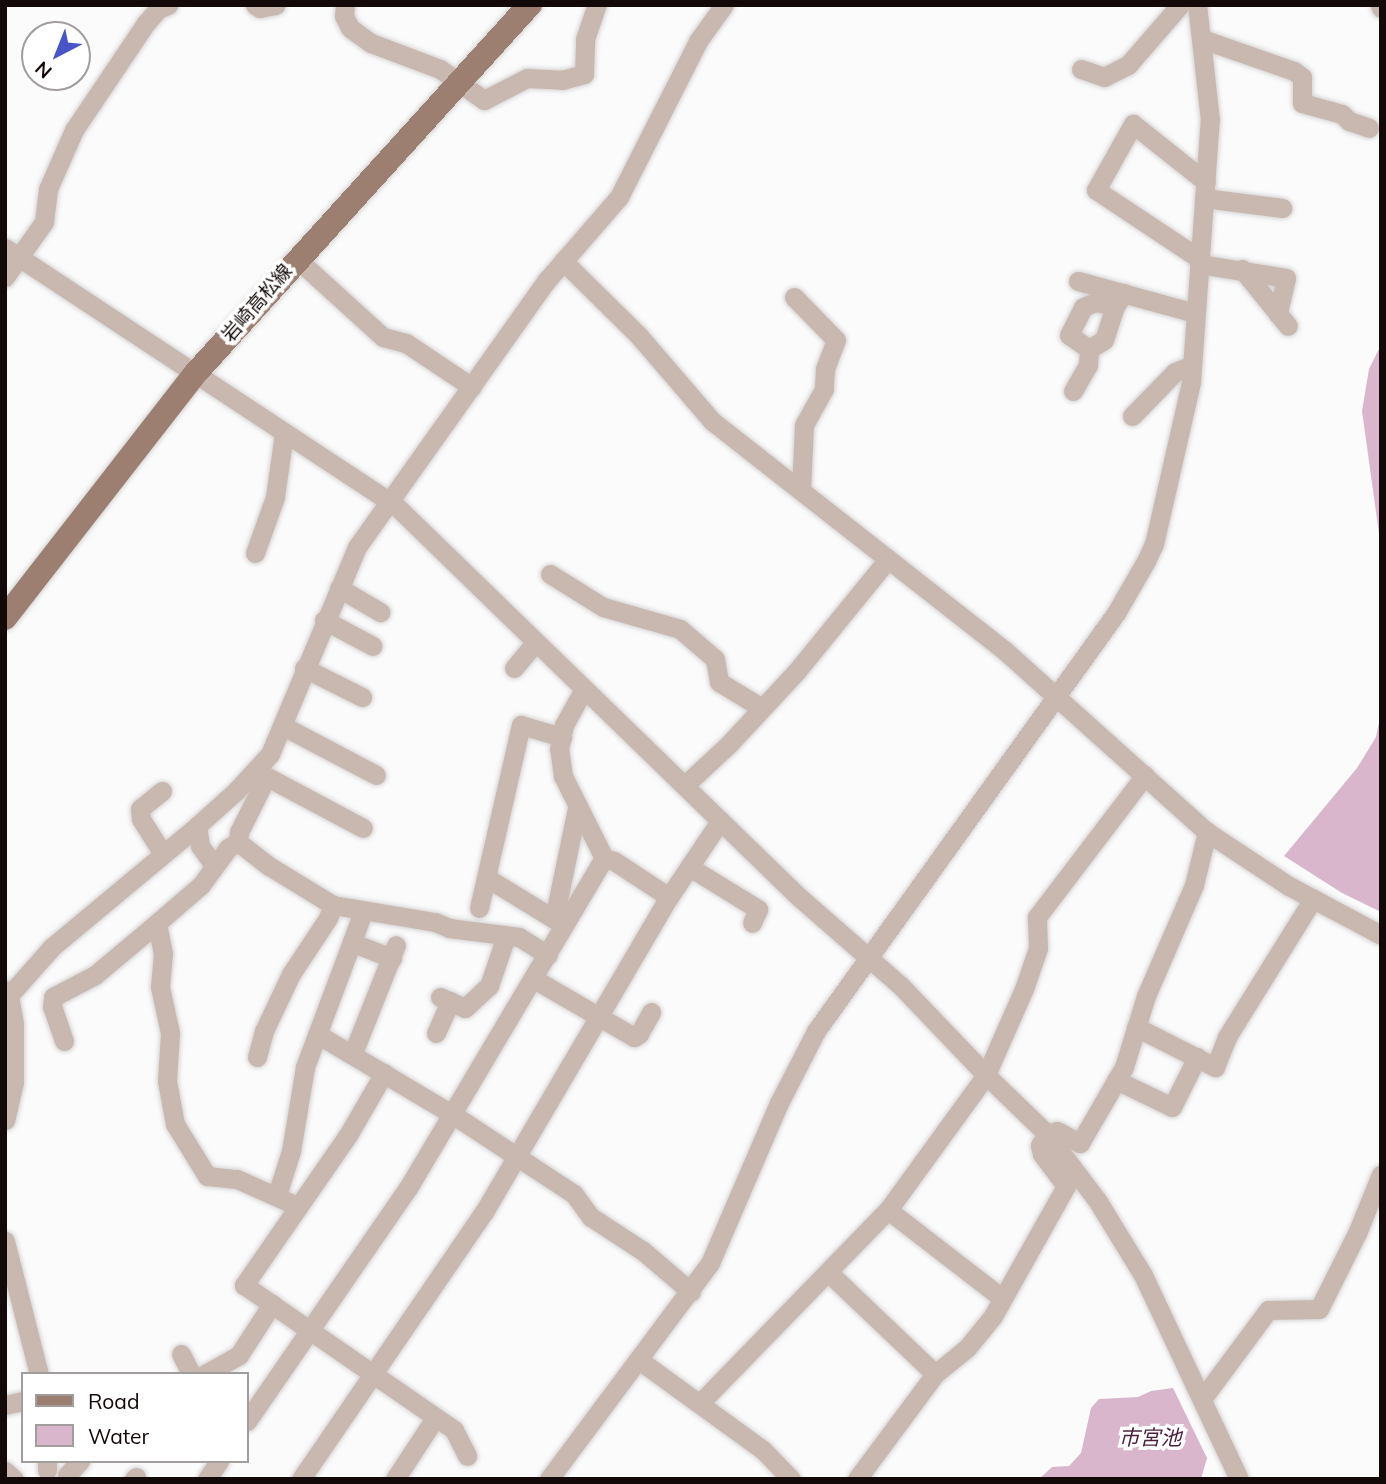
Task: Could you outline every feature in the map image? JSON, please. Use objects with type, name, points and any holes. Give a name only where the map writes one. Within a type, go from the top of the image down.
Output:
[{"type":"main road","name":"岩崎高松線","points":[[5,618],[194,375],[530,5]]},
{"type":"street","points":[[5,277],[11,256],[44,222],[48,189],[74,130],[146,23],[158,9],[168,5]]},
{"type":"street","points":[[255,5],[260,8],[276,5]]},
{"type":"street","points":[[345,5],[344,16],[350,28],[371,43],[440,69],[484,100],[527,78],[562,80],[584,74],[585,39],[597,5]]},
{"type":"street","points":[[64,1041],[52,1007],[52,997],[95,975],[201,885],[214,865],[238,842],[239,832],[261,775],[356,547],[563,261],[619,197],[698,41],[724,5]]},
{"type":"street","points":[[1160,5],[1163,8],[1166,5]]},
{"type":"street","points":[[1081,69],[1104,77],[1128,65],[1181,5]]},
{"type":"street","points":[[549,1479],[691,1292],[723,1240],[796,1069],[816,1031],[1058,695],[1135,584],[1154,544],[1191,382],[1210,120],[1198,5]]},
{"type":"street","points":[[1202,39],[1294,71],[1302,77],[1302,103],[1342,114],[1369,128]]},
{"type":"street","points":[[1241,270],[1283,320],[1286,278],[1200,261],[1096,190],[1133,124],[1205,190],[1282,208]]},
{"type":"street","points":[[11,256],[388,500],[419,527],[535,643],[799,897],[869,956],[1046,1134],[1097,1200],[1128,1247],[1238,1479]]},
{"type":"street","points":[[297,259],[383,337],[406,344],[472,387]]},
{"type":"street","points":[[563,261],[639,336],[712,421],[1058,695],[1207,832],[1253,865],[1381,935]]},
{"type":"street","points":[[1078,281],[1120,299],[1195,313]]},
{"type":"street","points":[[794,297],[836,340],[825,368],[824,389],[804,425],[801,490]]},
{"type":"street","points":[[1089,349],[1069,335],[1083,307],[1096,302],[1120,299]]},
{"type":"street","points":[[1089,349],[1104,340],[1120,299]]},
{"type":"street","points":[[1073,391],[1088,365],[1089,349]]},
{"type":"street","points":[[1132,416],[1175,372],[1192,365]]},
{"type":"street","points":[[255,554],[275,497],[284,433]]},
{"type":"street","points":[[685,785],[762,708],[888,559]]},
{"type":"street","points":[[550,574],[603,607],[680,629],[715,659],[719,682],[762,708]]},
{"type":"street","points":[[339,588],[380,612]]},
{"type":"street","points":[[324,620],[373,646]]},
{"type":"street","points":[[514,668],[535,643]]},
{"type":"street","points":[[304,668],[362,697]]},
{"type":"street","points":[[584,689],[572,707],[559,749],[563,776],[604,858],[614,861],[669,897]]},
{"type":"street","points":[[480,908],[521,725],[562,737]]},
{"type":"street","points":[[283,726],[376,775]]},
{"type":"street","points":[[5,1120],[14,1082],[14,1024],[7,995],[52,947],[261,775]]},
{"type":"street","points":[[261,775],[363,828]]},
{"type":"street","points":[[700,1403],[830,1273],[888,1210],[986,1075],[1038,948],[1037,917],[1145,775]]},
{"type":"street","points":[[162,791],[139,809],[141,819],[163,854]]},
{"type":"street","points":[[248,1420],[408,1188],[548,955],[560,922],[577,808]]},
{"type":"street","points":[[301,1479],[478,1222],[669,897],[691,868],[720,821]]},
{"type":"street","points":[[197,826],[200,846],[214,865]]},
{"type":"street","points":[[858,1479],[934,1374],[967,1348],[993,1316],[1066,1186],[1042,1154],[1040,1145],[1046,1134],[1057,1131],[1080,1143],[1125,1067],[1146,996],[1194,885],[1207,832]]},
{"type":"street","points":[[238,842],[269,866],[333,905],[519,937],[548,955]]},
{"type":"street","points":[[560,922],[604,858]]},
{"type":"street","points":[[691,868],[758,909],[752,923]]},
{"type":"street","points":[[487,878],[560,922]]},
{"type":"street","points":[[1136,1027],[1215,1066],[1227,1037],[1313,899]]},
{"type":"street","points":[[257,1057],[264,1031],[291,974],[328,918],[333,905]]},
{"type":"street","points":[[277,1195],[292,1151],[304,1067],[363,912]]},
{"type":"street","points":[[157,923],[163,953],[160,987],[170,1033],[167,1081],[175,1124],[208,1176],[237,1179],[297,1206]]},
{"type":"street","points":[[436,1033],[445,999],[465,1008],[489,986],[506,936]]},
{"type":"street","points":[[353,943],[394,951],[353,1054]]},
{"type":"street","points":[[534,979],[634,1037],[639,1034],[651,1012]]},
{"type":"street","points":[[317,1034],[452,1114],[575,1194],[591,1217],[643,1251],[691,1292]]},
{"type":"street","points":[[1116,1080],[1172,1107],[1197,1057]]},
{"type":"street","points":[[384,1073],[348,1135],[244,1285],[454,1430],[467,1455]]},
{"type":"street","points":[[1202,1399],[1268,1310],[1319,1309],[1358,1231],[1381,1174]]},
{"type":"street","points":[[888,1210],[1002,1298]]},
{"type":"street","points":[[6,1248],[38,1372]]},
{"type":"street","points":[[5,1272],[28,1372]]},
{"type":"street","points":[[830,1273],[934,1374]]},
{"type":"street","points":[[209,1372],[239,1355],[272,1304]]},
{"type":"street","points":[[181,1354],[190,1372]]},
{"type":"street","points":[[639,1360],[763,1450],[791,1479]]},
{"type":"street","points":[[248,1401],[267,1392]]},
{"type":"street","points":[[395,1479],[435,1418]]},
{"type":"street","points":[[207,1479],[218,1463]]},
{"type":"street","points":[[5,1471],[14,1479]]},
{"type":"water","points":[[1381,345],[1381,548],[1362,411],[1369,369]]},
{"type":"water","points":[[1381,713],[1381,912],[1342,893],[1284,856],[1357,768],[1376,737]]},
{"type":"water","name":"市宮池","points":[[1173,1388],[1207,1458],[1201,1479],[1039,1479],[1052,1467],[1069,1466],[1081,1453],[1091,1408],[1099,1399],[1138,1397],[1151,1391]]}]
